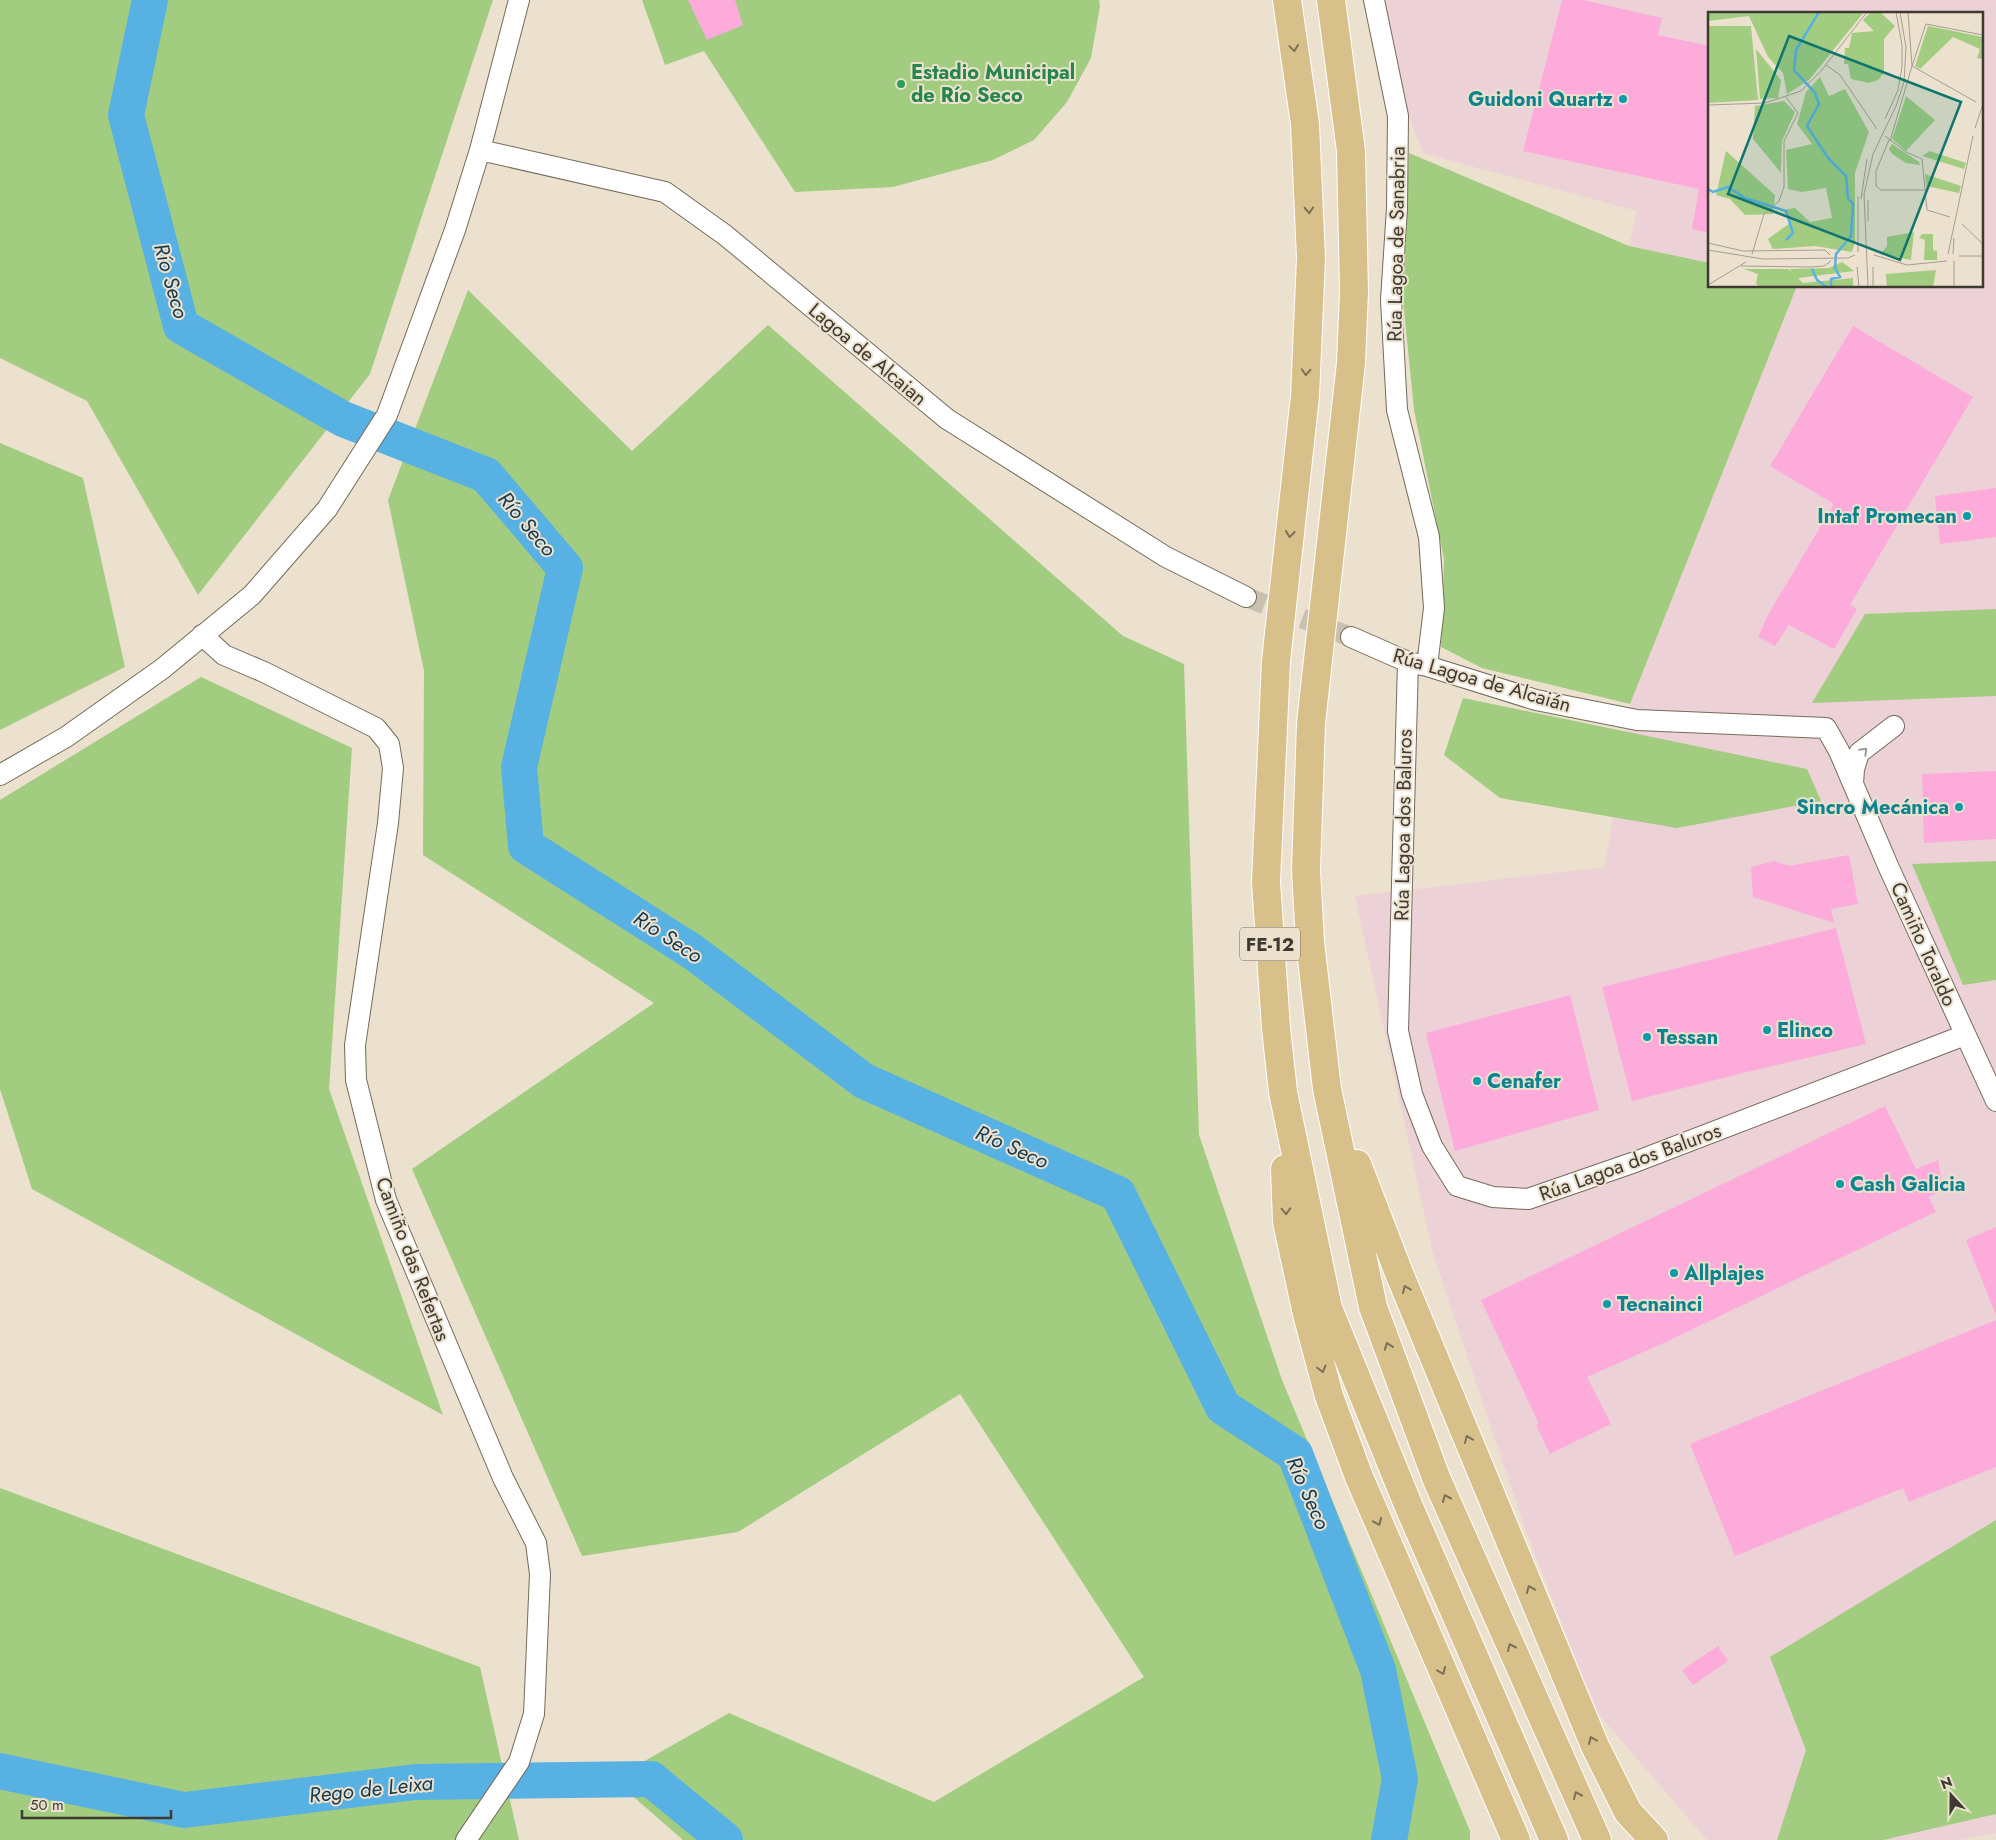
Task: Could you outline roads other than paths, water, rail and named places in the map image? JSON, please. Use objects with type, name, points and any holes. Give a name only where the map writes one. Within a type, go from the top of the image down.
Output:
[{"type":"highway","name":"FE-12","points":[[1287,0],[1305,124],[1311,258],[1305,396],[1276,661],[1266,882],[1276,1028],[1283,1092],[1328,1308],[1409,1507],[1554,1840]]},
{"type":"highway","name":"FE-12","points":[[1331,0],[1351,151],[1354,292],[1351,363],[1311,733],[1306,870],[1309,924],[1328,1089],[1373,1307],[1437,1480],[1597,1840]]},
{"type":"highway","points":[[1328,1089],[1399,1273],[1595,1746],[1628,1812],[1654,1840]]},
{"type":"highway","points":[[1283,1092],[1287,1222],[1307,1314],[1329,1396],[1359,1477],[1516,1840]]},
{"type":"street","points":[[0,775],[66,737],[162,669],[252,595],[328,509],[387,415],[455,230],[480,150],[519,0]]},
{"type":"street","name":"Rúa Lagoa de Sanabria","points":[[1374,0],[1398,116],[1397,208],[1391,300],[1397,410],[1429,537],[1434,608],[1427,666]]},
{"type":"street","name":"Lagoa de Alcaian","points":[[480,150],[665,192],[725,235],[947,419],[1166,557],[1246,597]]},
{"type":"street","name":"Camiño das Refertas","points":[[202,635],[224,656],[264,672],[376,728],[389,744],[393,768],[388,823],[355,1045],[356,1080],[386,1200],[503,1478],[536,1543],[540,1574],[534,1714],[519,1762],[466,1840]]},
{"type":"street","name":"Rúa Lagoa de Alcaián","points":[[1351,638],[1408,662],[1427,666],[1536,700],[1637,720],[1826,728]]},
{"type":"street","name":"Rúa Lagoa dos Baluros","points":[[1408,662],[1398,1031],[1412,1094],[1432,1146],[1457,1186],[1493,1197],[1528,1199],[1635,1162],[1965,1035]]},
{"type":"street","points":[[1853,786],[1854,769],[1859,752],[1894,726]]},
{"type":"street","name":"Camiño Toraldo","points":[[1826,728],[1839,751],[1853,786],[1996,1101]]},
{"type":"waterway","name":"Río Seco","points":[[150,0],[126,115],[181,326],[343,419],[486,475],[565,568],[519,767],[526,846],[693,952],[864,1081],[1118,1194],[1223,1407],[1295,1454],[1378,1670],[1400,1779],[1389,1840]]},
{"type":"waterway","name":"Rego de Leixa","points":[[0,1771],[184,1810],[416,1782],[651,1779],[725,1840]]},
{"type":"tunnel","points":[[1246,597],[1351,637]]},
{"type":"place","name":"Estadio Municipal de Río Seco","points":[[901,84]]},
{"type":"place","name":"Guidoni Quartz","points":[[1623,99]]},
{"type":"place","name":"Intaf Promecan","points":[[1967,516]]},
{"type":"place","name":"Sincro Mecánica","points":[[1959,807]]},
{"type":"place","name":"Elinco","points":[[1767,1030]]},
{"type":"place","name":"Tessan","points":[[1647,1037]]},
{"type":"place","name":"Cenafer","points":[[1477,1081]]},
{"type":"place","name":"Cash Galicia","points":[[1840,1184]]},
{"type":"place","name":"Allplajes","points":[[1674,1273]]},
{"type":"place","name":"Tecnainci","points":[[1607,1304]]}]
